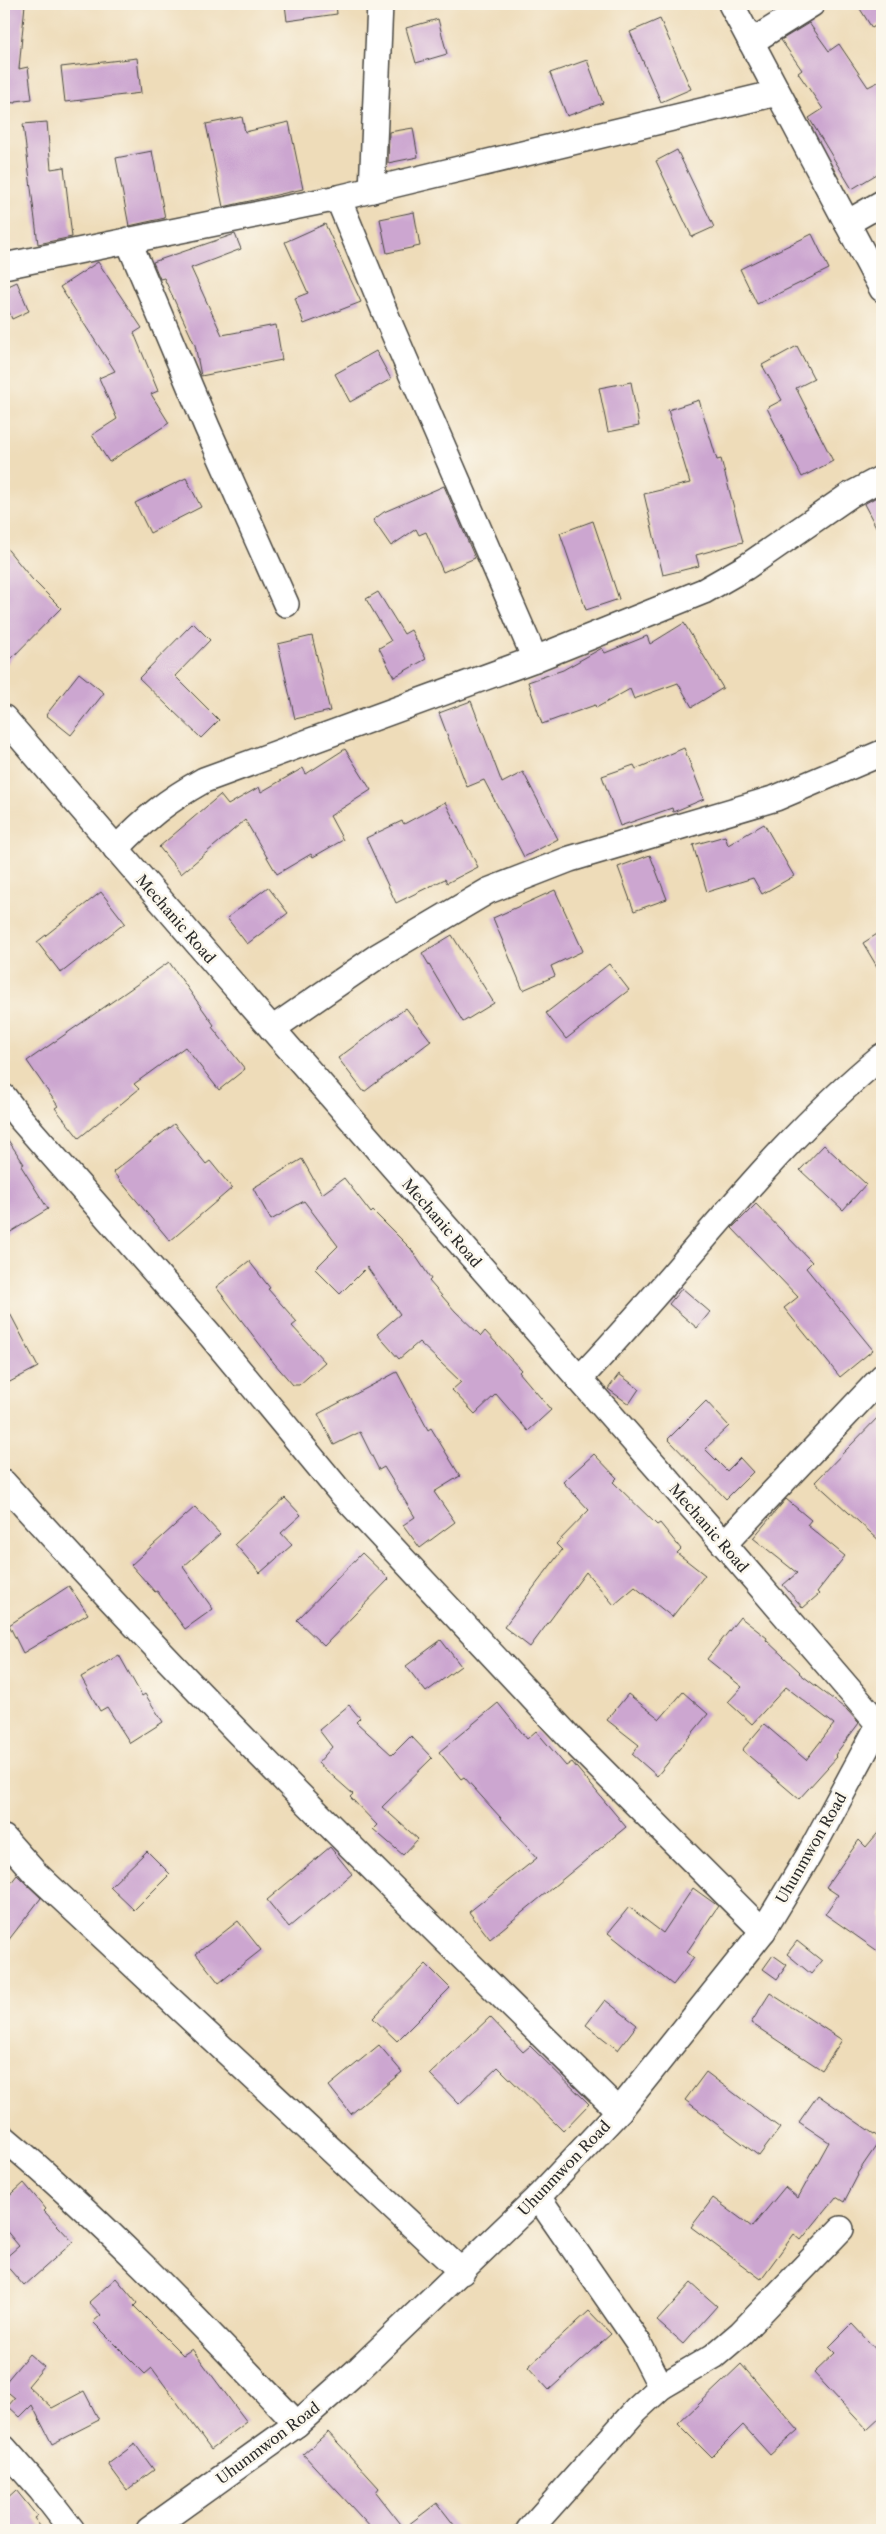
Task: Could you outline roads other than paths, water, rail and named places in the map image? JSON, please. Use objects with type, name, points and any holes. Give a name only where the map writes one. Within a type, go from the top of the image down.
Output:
[{"type":"street","points":[[372,190],[380,4]]},
{"type":"street","points":[[731,4],[882,289]]},
{"type":"street","points":[[751,42],[812,4]]},
{"type":"street","points":[[4,266],[338,198],[777,93]]},
{"type":"street","points":[[338,198],[391,327],[535,659]]},
{"type":"street","points":[[847,223],[882,203]]},
{"type":"street","points":[[128,240],[207,427],[286,604]]},
{"type":"street","points":[[116,849],[148,815],[169,800],[204,780],[535,659],[704,591],[724,581],[828,509],[882,478]]},
{"type":"street","name":"Mechanic Road","points":[[4,718],[272,1029],[881,1724]]},
{"type":"street","points":[[272,1029],[378,956],[488,891],[570,859],[776,798],[882,753]]},
{"type":"street","points":[[579,1379],[626,1331],[762,1171],[844,1087],[882,1056]]},
{"type":"street","points":[[4,1097],[26,1126],[211,1336],[281,1423],[360,1514],[571,1740],[763,1931]]},
{"type":"street","points":[[724,1544],[882,1377]]},
{"type":"street","points":[[4,1483],[237,1730],[430,1926],[618,2111]]},
{"type":"street","name":"Uhunmwon Road","points":[[149,2530],[297,2424],[462,2272],[538,2197],[618,2111],[763,1931],[809,1855],[881,1724]]},
{"type":"street","points":[[4,1838],[35,1873],[462,2272]]},
{"type":"street","points":[[4,2138],[64,2188],[114,2236],[297,2424]]},
{"type":"street","points":[[538,2197],[638,2342],[660,2388]]},
{"type":"street","points":[[529,2530],[636,2410],[660,2388],[714,2356],[741,2333],[841,2228]]},
{"type":"street","points":[[4,2448],[41,2490],[72,2530]]}]
